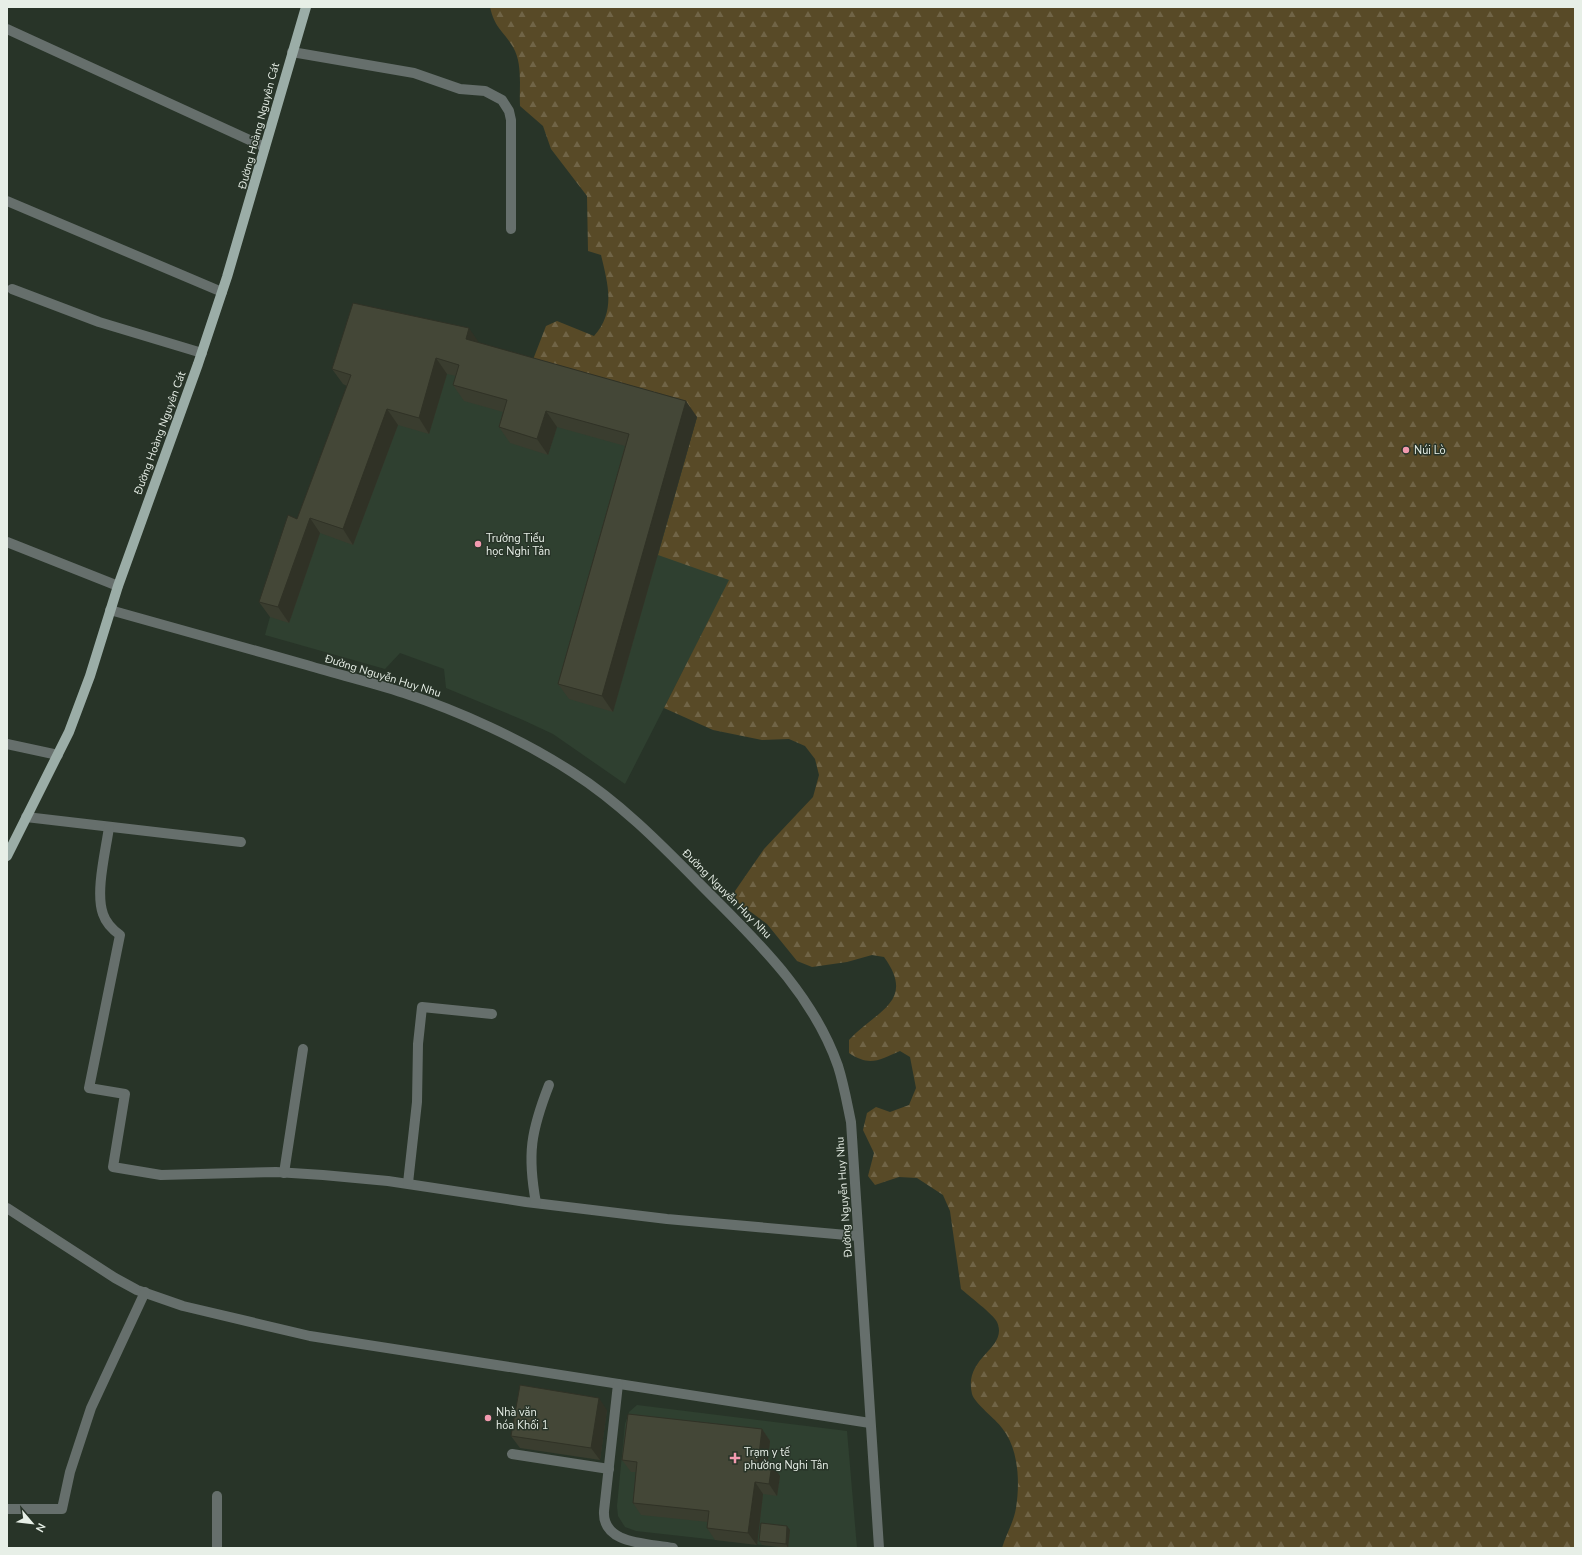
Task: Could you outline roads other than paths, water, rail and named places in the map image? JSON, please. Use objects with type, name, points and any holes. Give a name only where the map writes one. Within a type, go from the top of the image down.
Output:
[{"type":"main road","name":"Đường Hoàng Nguyên Cát","points":[[7,856],[69,732],[90,676],[118,586],[202,353],[222,292],[306,7]]},
{"type":"street","points":[[7,29],[265,147]]},
{"type":"street","points":[[292,52],[414,73],[460,89],[485,91],[502,100],[509,112],[511,120],[511,229]]},
{"type":"street","points":[[7,201],[222,292]]},
{"type":"street","points":[[12,289],[100,322],[202,353]]},
{"type":"street","points":[[7,542],[118,586]]},
{"type":"street","name":"Đường Nguyễn Huy Nhu","points":[[110,610],[402,692],[444,708],[535,751],[572,771],[602,793],[663,847],[759,943],[784,972],[806,1004],[837,1065],[845,1092],[851,1122],[879,1548]]},
{"type":"street","points":[[7,744],[58,755]]},
{"type":"street","points":[[26,817],[241,842]]},
{"type":"street","points":[[109,827],[101,898],[102,912],[106,921],[120,935],[89,1088],[125,1094],[113,1167],[161,1175],[284,1172],[408,1183],[536,1203],[667,1219],[858,1236]]},
{"type":"street","points":[[408,1183],[417,1102],[418,1044],[422,1007],[492,1014]]},
{"type":"street","points":[[284,1172],[303,1049]]},
{"type":"street","points":[[536,1203],[532,1179],[533,1136],[536,1118],[549,1085]]},
{"type":"street","points":[[7,1208],[115,1278],[145,1292],[183,1306],[238,1320],[310,1336],[870,1423]]},
{"type":"street","points":[[7,1509],[62,1509],[70,1472],[91,1408],[145,1292]]},
{"type":"street","points":[[618,1384],[604,1518],[609,1531],[617,1537],[673,1548]]},
{"type":"street","points":[[512,1454],[609,1468]]},
{"type":"street","points":[[217,1496],[218,1548]]},
{"type":"place","name":"Núi Lò","points":[[1406,450]]},
{"type":"place","name":"Trường Tiểu học Nghi Tân","points":[[478,544]]},
{"type":"place","name":"Nhà văn hóa Khối 1","points":[[488,1418]]},
{"type":"place","name":"Trạm y tế phường Nghi Tân","points":[[735,1458]]}]
